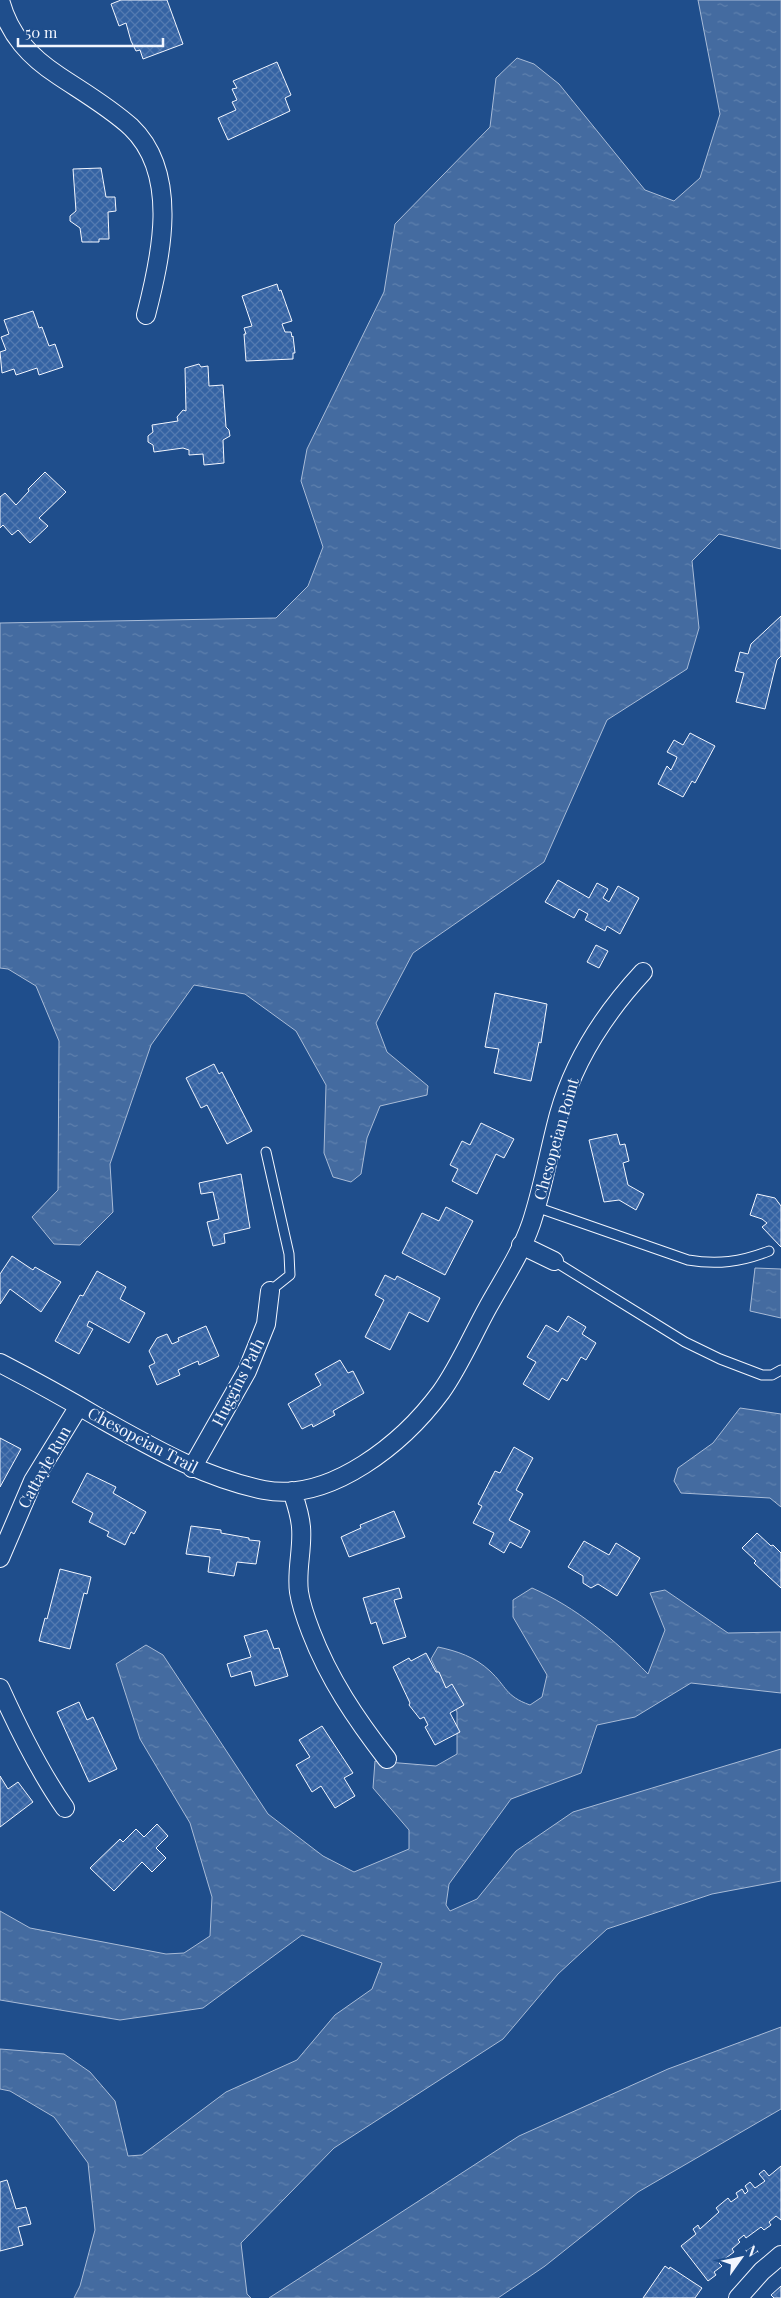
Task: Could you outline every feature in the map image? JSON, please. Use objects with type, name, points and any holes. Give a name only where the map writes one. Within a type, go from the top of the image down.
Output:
[{"type":"street","points":[[0,0],[14,35],[27,51],[42,65],[131,127],[145,144],[155,163],[163,196],[159,246],[146,315]]},
{"type":"street","name":"Chesopeian Point","points":[[536,1207],[560,1112],[577,1067],[600,1025],[624,993],[643,972]]},
{"type":"street","name":"Chesopeian Trail","points":[[0,1363],[172,1459],[192,1468],[225,1480],[267,1490],[292,1491],[313,1487],[339,1477],[381,1454],[411,1428],[442,1391],[521,1245],[536,1207]]},
{"type":"street","points":[[521,1245],[554,1261]]},
{"type":"street","name":"Huggins Path","points":[[192,1468],[247,1370],[266,1324],[270,1291]]},
{"type":"street","name":"Cattayle Run","points":[[0,1558],[34,1481],[79,1406]]},
{"type":"street","points":[[292,1491],[299,1511],[302,1529],[298,1570],[299,1593],[306,1619],[333,1681],[355,1718],[386,1759]]},
{"type":"street","points":[[0,1688],[23,1738],[48,1784],[65,1808]]},
{"type":"street","points":[[738,2298],[762,2271],[781,2255]]},
{"type":"lane","points":[[266,1152],[289,1254],[290,1275],[270,1291]]},
{"type":"lane","points":[[536,1207],[688,1260],[711,1264],[729,1263],[752,1258],[769,1251]]},
{"type":"lane","points":[[554,1261],[685,1342],[720,1359],[762,1375],[772,1375],[781,1370]]},
{"type":"water","points":[[698,0],[781,0],[781,549],[719,534],[692,561],[699,628],[687,669],[607,720],[544,862],[413,953],[376,1023],[387,1052],[428,1086],[427,1095],[380,1106],[367,1138],[361,1174],[351,1182],[333,1177],[324,1153],[326,1085],[296,1031],[245,994],[194,985],[151,1045],[110,1164],[113,1212],[80,1245],[54,1244],[32,1217],[58,1190],[59,1041],[36,986],[8,969],[0,968],[0,623],[276,618],[308,586],[323,547],[301,481],[307,449],[384,292],[395,224],[490,127],[496,78],[517,58],[534,64],[559,84],[645,190],[674,201],[700,178],[720,114]]},
{"type":"water","points":[[755,1268],[781,1269],[781,1318],[750,1311]]},
{"type":"water","points":[[740,1408],[781,1414],[781,1507],[770,1498],[681,1493],[674,1481],[678,1468],[713,1443]]},
{"type":"water","points":[[532,1588],[564,1605],[594,1625],[648,1674],[665,1630],[650,1593],[665,1590],[728,1633],[781,1632],[781,1693],[691,1683],[635,1717],[597,1725],[581,1773],[511,1799],[449,1884],[446,1905],[450,1911],[477,1899],[516,1851],[573,1812],[781,1749],[781,1881],[712,1894],[607,1929],[558,1974],[503,2039],[334,2148],[241,2243],[247,2294],[251,2298],[74,2298],[80,2286],[95,2230],[88,2163],[54,2117],[10,2091],[0,2089],[0,2049],[64,2054],[90,2072],[115,2101],[128,2156],[142,2155],[226,2092],[297,2060],[335,2015],[372,1989],[382,1963],[302,1935],[203,2008],[120,2020],[0,2000],[0,1911],[30,1928],[166,1954],[184,1953],[210,1936],[212,1897],[190,1823],[140,1739],[116,1664],[146,1645],[163,1655],[268,1814],[323,1856],[354,1872],[409,1849],[409,1830],[373,1788],[375,1761],[436,1766],[457,1754],[457,1712],[431,1659],[438,1647],[472,1658],[490,1671],[511,1695],[522,1702],[530,1705],[542,1697],[547,1675],[513,1617],[513,1600]]},
{"type":"water","points":[[781,2027],[781,2109],[638,2192],[545,2266],[498,2298],[269,2298],[519,2136],[668,2069]]},
{"type":"building","points":[[121,0],[167,0],[183,44],[143,59],[140,50],[136,51],[131,41],[126,23],[119,26],[111,4]]},
{"type":"building","points":[[277,62],[291,95],[285,98],[290,111],[228,140],[218,118],[236,110],[232,102],[237,100],[232,89],[237,88],[233,81]]},
{"type":"building","points":[[101,168],[106,197],[115,197],[116,211],[108,212],[109,239],[99,239],[99,242],[82,242],[80,228],[70,221],[70,216],[76,211],[73,169]]},
{"type":"building","points":[[277,284],[292,321],[282,324],[285,332],[291,332],[293,336],[295,353],[293,353],[293,359],[246,361],[244,334],[246,334],[244,328],[252,326],[242,296]]},
{"type":"building","points":[[33,311],[39,328],[42,327],[49,346],[55,344],[63,367],[39,375],[37,368],[16,375],[14,369],[2,373],[0,352],[6,350],[1,337],[9,334],[4,320]]},
{"type":"building","points":[[199,364],[201,367],[208,366],[209,386],[223,385],[226,427],[229,430],[230,436],[223,440],[224,463],[204,465],[203,454],[189,455],[189,450],[183,448],[154,452],[153,445],[148,442],[148,436],[153,432],[152,425],[178,421],[177,417],[183,410],[186,411],[185,368]]},
{"type":"building","points":[[45,472],[66,492],[39,518],[48,526],[30,543],[18,530],[12,535],[3,525],[0,528],[0,497],[5,493],[16,505],[29,491],[28,489]]},
{"type":"building","points":[[781,616],[781,656],[777,660],[765,709],[736,702],[744,673],[735,671],[740,652],[748,654],[751,644]]},
{"type":"building","points":[[690,733],[715,746],[695,783],[692,781],[683,797],[658,784],[667,766],[671,770],[676,760],[677,757],[667,752],[674,740],[683,745]]},
{"type":"building","points":[[558,880],[589,898],[597,883],[608,889],[603,898],[609,902],[618,886],[639,898],[620,934],[607,926],[605,931],[585,920],[588,914],[579,909],[574,918],[545,902]]},
{"type":"building","points":[[596,945],[608,951],[599,968],[587,962]]},
{"type":"building","points":[[495,993],[547,1004],[541,1043],[539,1042],[531,1081],[494,1073],[499,1049],[485,1047]]},
{"type":"building","points":[[214,1064],[219,1074],[222,1072],[252,1131],[227,1144],[207,1105],[201,1108],[186,1078]]},
{"type":"building","points":[[481,1123],[514,1139],[504,1158],[496,1154],[477,1194],[452,1181],[458,1169],[450,1165],[462,1141],[470,1145]]},
{"type":"building","points":[[617,1134],[620,1145],[625,1144],[629,1161],[623,1163],[628,1185],[644,1194],[636,1210],[619,1200],[604,1202],[589,1140]]},
{"type":"building","points":[[241,1174],[250,1228],[224,1234],[225,1243],[213,1246],[207,1222],[219,1219],[213,1192],[201,1194],[199,1183]]},
{"type":"building","points":[[757,1194],[775,1198],[781,1206],[781,1247],[762,1227],[767,1223],[750,1215]]},
{"type":"building","points":[[446,1207],[473,1221],[445,1275],[402,1253],[422,1213],[439,1221]]},
{"type":"building","points":[[12,1256],[33,1270],[35,1267],[61,1282],[41,1312],[10,1289],[0,1304],[0,1274]]},
{"type":"building","points":[[97,1271],[126,1287],[120,1299],[145,1313],[129,1343],[89,1321],[87,1326],[93,1329],[79,1354],[55,1341],[80,1295],[83,1296]]},
{"type":"building","points":[[385,1275],[395,1280],[397,1276],[440,1298],[428,1322],[409,1312],[390,1350],[365,1337],[384,1300],[375,1295]]},
{"type":"building","points":[[568,1316],[586,1327],[582,1334],[596,1343],[586,1360],[581,1357],[567,1381],[562,1378],[549,1400],[523,1384],[536,1362],[527,1357],[546,1325],[558,1332]]},
{"type":"building","points":[[206,1326],[219,1356],[199,1365],[198,1361],[178,1370],[180,1375],[157,1385],[149,1366],[155,1363],[149,1351],[157,1338],[167,1334],[172,1344],[179,1341],[178,1338]]},
{"type":"building","points":[[340,1360],[348,1373],[353,1371],[364,1393],[333,1411],[335,1415],[313,1427],[312,1424],[302,1429],[288,1404],[321,1385],[315,1374]]},
{"type":"building","points":[[0,1438],[21,1449],[0,1487]]},
{"type":"building","points":[[514,1447],[533,1458],[516,1490],[523,1494],[509,1520],[530,1531],[521,1548],[510,1542],[504,1553],[489,1544],[494,1533],[473,1523],[482,1506],[478,1504],[495,1471],[500,1473]]},
{"type":"building","points":[[87,1473],[116,1487],[113,1493],[146,1512],[134,1534],[131,1532],[125,1545],[107,1536],[109,1532],[89,1522],[93,1513],[72,1502]]},
{"type":"building","points":[[394,1511],[405,1537],[349,1557],[341,1537],[361,1528],[360,1525]]},
{"type":"building","points":[[191,1526],[221,1530],[221,1533],[260,1541],[256,1564],[237,1562],[234,1576],[208,1572],[210,1557],[186,1554]]},
{"type":"building","points":[[757,1533],[781,1553],[781,1588],[754,1563],[756,1561],[742,1548]]},
{"type":"building","points":[[584,1541],[609,1555],[616,1543],[640,1558],[617,1596],[598,1584],[591,1588],[583,1583],[583,1576],[568,1567]]},
{"type":"building","points":[[60,1569],[91,1577],[87,1594],[84,1593],[70,1649],[39,1641],[45,1618],[47,1619]]},
{"type":"building","points":[[399,1588],[402,1598],[394,1600],[406,1637],[383,1644],[376,1622],[371,1624],[363,1598]]},
{"type":"building","points":[[267,1630],[274,1649],[279,1648],[288,1676],[255,1686],[251,1671],[231,1677],[227,1664],[251,1657],[244,1636]]},
{"type":"building","points":[[426,1653],[436,1672],[439,1672],[446,1688],[452,1684],[464,1705],[450,1713],[460,1732],[435,1745],[425,1727],[428,1725],[424,1717],[420,1719],[409,1705],[410,1703],[393,1667],[409,1658],[411,1661]]},
{"type":"building","points":[[79,1702],[87,1720],[93,1717],[117,1769],[89,1782],[57,1712]]},
{"type":"building","points":[[322,1726],[353,1773],[344,1778],[355,1796],[335,1808],[321,1786],[312,1792],[296,1765],[310,1757],[299,1740]]},
{"type":"building","points":[[0,1776],[8,1789],[18,1782],[33,1802],[0,1827]]},
{"type":"building","points":[[157,1824],[168,1836],[156,1848],[166,1858],[152,1872],[142,1862],[114,1891],[90,1868],[120,1839],[123,1842],[136,1829],[144,1837]]},
{"type":"building","points":[[781,2166],[781,2220],[776,2216],[769,2222],[771,2225],[764,2230],[761,2227],[746,2238],[744,2235],[738,2240],[740,2242],[732,2249],[734,2252],[719,2263],[722,2266],[714,2272],[716,2275],[708,2281],[681,2246],[696,2234],[693,2229],[698,2225],[700,2229],[719,2212],[716,2208],[728,2198],[731,2202],[738,2197],[736,2193],[742,2189],[745,2194],[748,2191],[745,2186],[750,2182],[755,2188],[765,2181],[759,2174],[764,2170],[769,2176]]},
{"type":"building","points":[[7,2180],[16,2209],[26,2207],[31,2224],[18,2227],[23,2245],[0,2251],[0,2182]]},
{"type":"building","points":[[665,2266],[669,2269],[670,2267],[702,2288],[695,2298],[643,2298]]},
{"type":"building","points":[[781,2286],[781,2298],[774,2298],[771,2295]]}]
